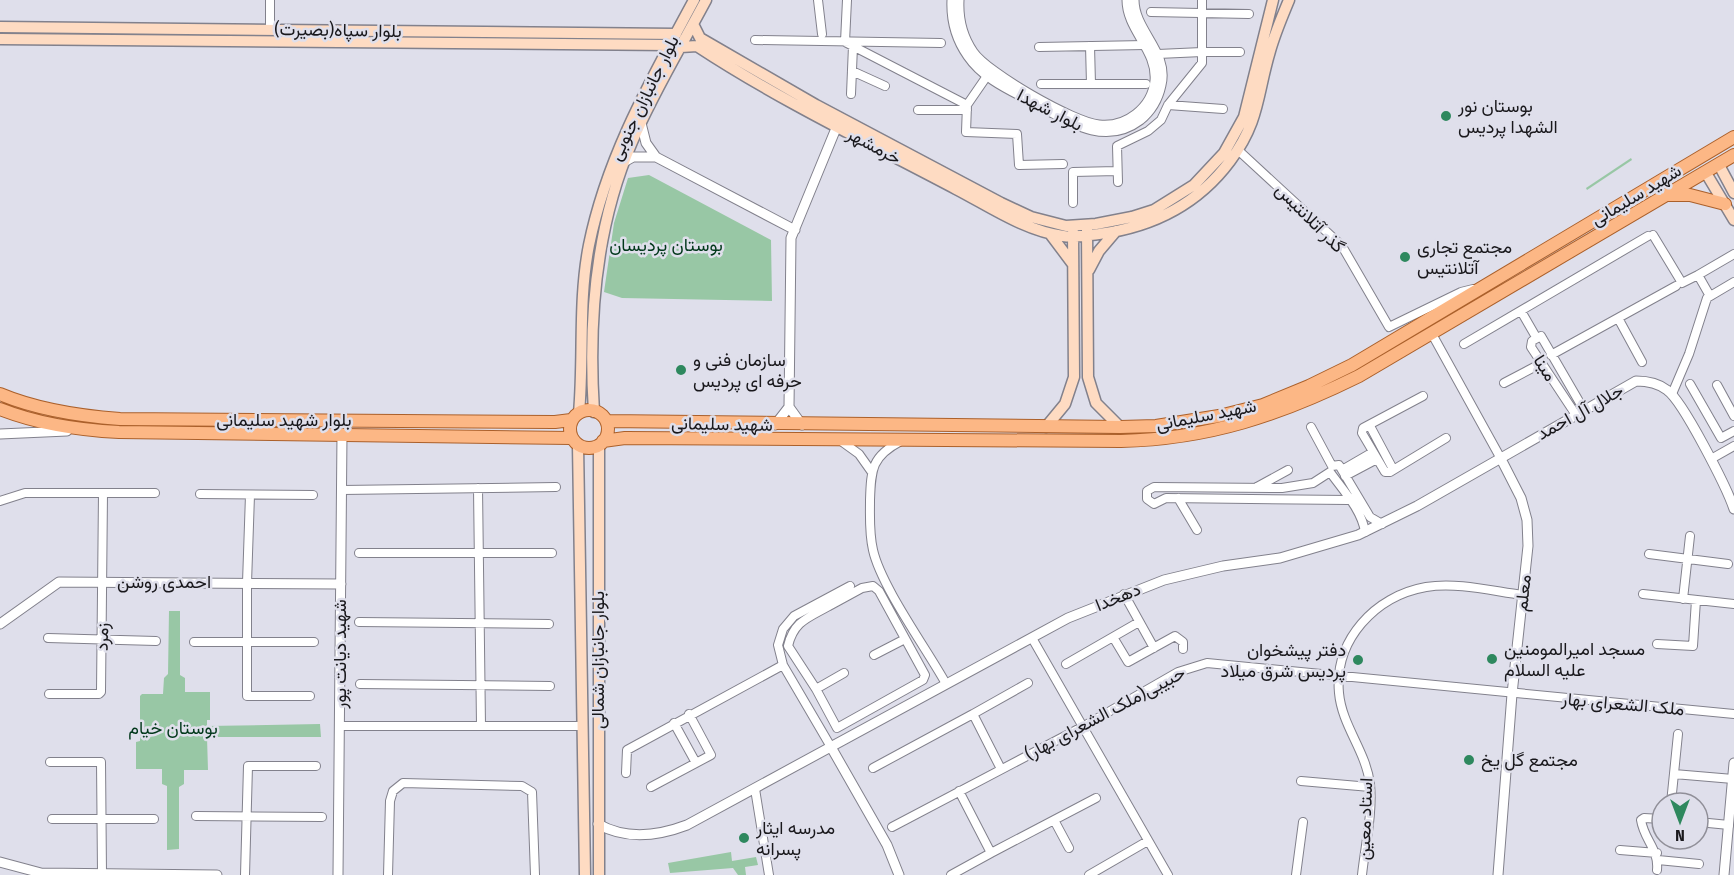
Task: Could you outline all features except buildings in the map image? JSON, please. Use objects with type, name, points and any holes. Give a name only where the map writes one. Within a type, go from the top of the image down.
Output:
[{"type":"main road","name":"بلوار جانبازان جنوبی","points":[[594,412],[594,291],[599,249],[624,162],[675,46],[676,33],[694,0]]},
{"type":"main road","name":"بلوار جانبازان جنوبی","points":[[575,416],[583,290],[598,208],[621,138],[675,46],[693,24],[706,0]]},
{"type":"main road","name":"خرمشهر","points":[[1087,230],[1154,210],[1194,185],[1211,169],[1244,117],[1273,0]]},
{"type":"main road","name":"خرمشهر","points":[[696,41],[837,126],[998,212],[1048,233],[1087,230],[1116,231],[1158,219],[1180,207],[1218,176],[1238,150],[1261,98],[1269,54],[1289,0]]},
{"type":"main road","points":[[675,46],[696,41],[693,24]]},
{"type":"main road","name":"بلوار سپاه(بصیرت)","points":[[0,27],[270,29],[675,46]]},
{"type":"main road","points":[[100,27],[100,39]]},
{"type":"main road","points":[[269,41],[270,29]]},
{"type":"main road","name":"بلوار سپاه(بصیرت)","points":[[0,39],[269,41],[676,33]]},
{"type":"main road","name":"خرمشهر","points":[[696,41],[1001,203],[1031,217],[1073,231]]},
{"type":"main road","name":"شهید سلیمانی","points":[[608,422],[1046,427],[1156,426],[1219,417],[1263,405],[1352,365],[1734,136]]},
{"type":"main road","points":[[1710,151],[1731,188]]},
{"type":"main road","points":[[1706,173],[1734,155]]},
{"type":"main road","points":[[1697,158],[1734,220]]},
{"type":"main road","name":"شهید سلیمانی","points":[[601,443],[625,438],[1158,440],[1222,430],[1313,399],[1432,334],[1706,173]]},
{"type":"main road","points":[[1717,190],[1720,183],[1731,188]]},
{"type":"main road","points":[[1668,195],[1690,195],[1725,204]]},
{"type":"main road","points":[[1087,230],[1090,390],[1096,403],[1120,426]]},
{"type":"main road","points":[[1046,427],[1065,404],[1074,377],[1073,231]]},
{"type":"main road","points":[[1087,273],[1099,250],[1116,231]]},
{"type":"main road","points":[[1048,233],[1063,248],[1073,265]]},
{"type":"main road","points":[[1425,322],[1432,334]]},
{"type":"main road","name":"بلوار شهید سلیمانی","points":[[0,394],[15,400],[84,417],[555,422],[575,416]]},
{"type":"main road","points":[[2,412],[15,400]]},
{"type":"main road","name":"بلوار شهید سلیمانی","points":[[2,412],[82,430],[342,434],[574,442]]},
{"type":"main road","points":[[594,412],[608,422],[609,431],[601,443],[586,447],[574,442],[575,416],[594,412]]},
{"type":"main road","points":[[267,420],[267,433]]},
{"type":"main road","name":"بلوار جانبازان شمالی","points":[[574,442],[585,875]]},
{"type":"main road","name":"بلوار جانبازان شمالی","points":[[599,875],[601,443]]},
{"type":"street","points":[[270,0],[270,29]]},
{"type":"street","points":[[818,0],[822,34]]},
{"type":"street","points":[[845,42],[847,0]]},
{"type":"street","name":"بلوار شهدا","points":[[952,0],[953,27],[960,44],[969,58],[987,76],[1098,132],[1116,132],[1132,126],[1147,115],[1157,100],[1162,83],[1154,55],[1142,33],[1132,23],[1127,0]]},
{"type":"street","name":"بلوار شهدا","points":[[959,0],[960,25],[966,40],[985,66],[1060,113]]},
{"type":"street","name":"بلوار شهدا","points":[[1134,0],[1145,45],[1154,55]]},
{"type":"street","points":[[1118,182],[1117,146],[1148,131],[1161,120],[1168,105],[1202,63],[1202,0]]},
{"type":"street","points":[[1151,12],[1249,14]]},
{"type":"street","points":[[755,40],[941,44]]},
{"type":"street","points":[[845,42],[967,107]]},
{"type":"street","points":[[1039,46],[1145,45]]},
{"type":"street","points":[[851,94],[853,46]]},
{"type":"street","points":[[1090,46],[1091,84]]},
{"type":"street","points":[[1154,55],[1240,52]]},
{"type":"street","points":[[852,71],[885,86]]},
{"type":"street","points":[[987,76],[967,107],[966,132],[1017,134],[1019,165],[1063,164]]},
{"type":"street","points":[[1041,84],[1146,84]]},
{"type":"street","points":[[1168,105],[1223,109]]},
{"type":"street","points":[[918,110],[967,107]]},
{"type":"street","points":[[641,123],[646,143],[656,157],[795,230]]},
{"type":"street","points":[[802,425],[789,407],[791,238],[837,126]]},
{"type":"street","name":"گذر آتلانتیس","points":[[1238,150],[1342,246],[1389,327],[1461,292],[1483,287]]},
{"type":"street","points":[[624,162],[633,157],[656,157]]},
{"type":"street","points":[[1073,203],[1073,172],[1117,171]]},
{"type":"street","points":[[1464,344],[1651,236],[1682,283],[1734,254]]},
{"type":"street","points":[[1698,275],[1710,296]]},
{"type":"street","points":[[1734,282],[1710,296],[1672,394],[1711,459],[1734,509]]},
{"type":"street","points":[[1551,355],[1676,286]]},
{"type":"street","points":[[1521,311],[1536,337]]},
{"type":"street","points":[[1618,318],[1642,362]]},
{"type":"street","name":"معلم","points":[[1432,334],[1500,457],[1521,498],[1527,519],[1528,546],[1512,694],[1497,875]]},
{"type":"street","name":"مینا","points":[[1541,336],[1580,413],[1532,347],[1532,341],[1536,337],[1541,336]]},
{"type":"street","points":[[1504,383],[1542,363]]},
{"type":"street","name":"جلال آل احمد","points":[[1500,457],[1636,381],[1659,385],[1672,394]]},
{"type":"street","points":[[1690,384],[1721,438],[1734,431]]},
{"type":"street","points":[[1717,385],[1734,416]]},
{"type":"street","points":[[1423,396],[1363,428],[1362,433],[1385,472],[1446,438]]},
{"type":"street","points":[[775,424],[789,407]]},
{"type":"street","points":[[1370,426],[1393,469]]},
{"type":"street","points":[[1311,427],[1332,466],[1342,470],[1370,517],[1382,524]]},
{"type":"street","points":[[0,434],[82,430]]},
{"type":"street","name":"شهید دیانت پور","points":[[338,875],[342,434]]},
{"type":"street","points":[[839,439],[859,454],[871,471]]},
{"type":"street","points":[[904,440],[882,452],[871,471],[870,532],[881,572],[945,682]]},
{"type":"street","points":[[1711,459],[1734,446]]},
{"type":"street","points":[[1342,470],[1375,455]]},
{"type":"street","name":"دهخدا","points":[[598,824],[628,834],[667,832],[700,819],[945,682],[1068,618],[1124,594],[1198,570],[1280,558],[1365,532],[1500,457]]},
{"type":"street","points":[[1255,488],[1288,470]]},
{"type":"street","points":[[1357,496],[1349,500],[1166,498],[1154,504],[1147,499],[1147,491],[1154,487],[1303,486],[1313,483],[1330,472],[1349,500],[1364,524],[1365,532]]},
{"type":"street","points":[[342,490],[556,487]]},
{"type":"street","points":[[478,488],[481,725]]},
{"type":"street","points":[[0,501],[25,493],[155,493]]},
{"type":"street","name":"زمرد","points":[[49,694],[99,694],[101,692],[103,493]]},
{"type":"street","points":[[200,494],[313,495]]},
{"type":"street","points":[[250,495],[246,641],[247,696],[310,696]]},
{"type":"street","points":[[1178,498],[1197,530]]},
{"type":"street","points":[[1683,598],[1690,536]]},
{"type":"street","points":[[359,553],[552,553]]},
{"type":"street","points":[[1649,554],[1728,564]]},
{"type":"street","name":"احمدی روشن","points":[[0,624],[59,582],[341,584]]},
{"type":"street","points":[[850,586],[827,603],[803,620],[792,630],[788,646],[816,689],[837,728],[923,680],[925,675],[879,591],[873,586],[862,588],[827,603],[794,616],[783,629],[778,645],[783,665],[887,845],[899,875]]},
{"type":"street","name":"استاد معین","points":[[1362,875],[1370,787],[1365,759],[1342,712],[1339,677],[1351,637],[1372,613],[1391,599],[1428,586],[1522,595]]},
{"type":"street","points":[[1124,594],[1154,648]]},
{"type":"street","points":[[1643,594],[1734,604]]},
{"type":"street","points":[[1657,644],[1693,646],[1696,600]]},
{"type":"street","points":[[359,622],[549,624]]},
{"type":"street","points":[[1066,664],[1139,622]]},
{"type":"street","points":[[1113,637],[1128,662],[1174,636],[1183,642],[1183,649]]},
{"type":"street","points":[[48,638],[156,641]]},
{"type":"street","points":[[1032,638],[1084,726],[1146,842],[1167,875]]},
{"type":"street","points":[[874,655],[905,639]]},
{"type":"street","points":[[194,642],[314,642]]},
{"type":"street","name":"حبیبی(ملک الشعرای بهار)","points":[[892,827],[1084,726],[1178,672],[1200,664],[1232,664],[1512,694]]},
{"type":"street","points":[[626,773],[627,750],[689,714],[783,665]]},
{"type":"street","points":[[816,689],[844,674]]},
{"type":"street","points":[[873,768],[1028,683]]},
{"type":"street","points":[[360,684],[550,686]]},
{"type":"street","name":"ملک الشعرای بهار","points":[[1512,694],[1734,714]]},
{"type":"street","points":[[651,787],[711,755],[689,714]]},
{"type":"street","points":[[973,714],[1001,769]]},
{"type":"street","points":[[674,723],[696,763]]},
{"type":"street","points":[[340,726],[583,726]]},
{"type":"street","points":[[1672,791],[1678,734]]},
{"type":"street","points":[[50,762],[101,762],[102,873]]},
{"type":"street","points":[[1724,875],[1734,763]]},
{"type":"street","points":[[245,875],[248,766],[316,766]]},
{"type":"street","points":[[1674,774],[1733,779]]},
{"type":"street","points":[[1301,781],[1370,787]]},
{"type":"street","points":[[388,875],[390,801],[393,791],[403,783],[522,786],[532,792],[535,875]]},
{"type":"street","points":[[755,789],[769,875]]},
{"type":"street","points":[[959,791],[991,853]]},
{"type":"street","points":[[951,875],[1096,798]]},
{"type":"street","points":[[196,816],[322,817]]},
{"type":"street","points":[[1650,818],[1641,820],[1643,830],[1650,843]]},
{"type":"street","points":[[52,819],[154,819]]},
{"type":"street","points":[[1054,820],[1069,848]]},
{"type":"street","points":[[1296,875],[1303,822]]},
{"type":"street","points":[[1710,823],[1729,825]]},
{"type":"street","points":[[1089,875],[1146,842]]},
{"type":"street","points":[[1620,850],[1699,864]]},
{"type":"street","points":[[1655,851],[1658,857],[1657,870]]},
{"type":"street","points":[[0,862],[49,874],[217,875]]},
{"type":"green space","points":[[1631,158],[1632,160],[1587,190],[1586,188]]},
{"type":"green space","name":"بوستان پردیسان","points":[[649,175],[771,240],[772,301],[622,298],[604,292],[614,223],[628,178]]},
{"type":"green space","name":"بوستان خیام","points":[[169,611],[180,611],[180,675],[185,678],[185,692],[210,692],[210,720],[207,720],[207,726],[320,724],[321,737],[207,737],[208,770],[184,770],[184,784],[179,787],[179,849],[167,850],[167,786],[162,784],[162,769],[136,769],[136,742],[140,741],[140,696],[142,694],[163,694],[164,678],[168,674]]},
{"type":"green space","points":[[731,852],[732,861],[756,857],[758,865],[745,867],[746,875],[738,875],[733,868],[670,873],[668,863]]},
{"type":"place","name":"بوستان نور الشهدا پردیس","points":[[1446,116]]},
{"type":"place","name":"مجتمع تجاری آتلانتیس","points":[[1405,257]]},
{"type":"place","name":"سازمان فنی و حرفه ای پردیس","points":[[681,370]]},
{"type":"place","name":"مسجد امیرالمومنین علیه السلام","points":[[1492,659]]},
{"type":"place","name":"دفتر پیشخوان پردیس شرق میلاد","points":[[1358,660]]},
{"type":"place","name":"مجتمع گل یخ","points":[[1469,760]]},
{"type":"place","name":"مدرسه ایثار پسرانه","points":[[744,838]]}]
